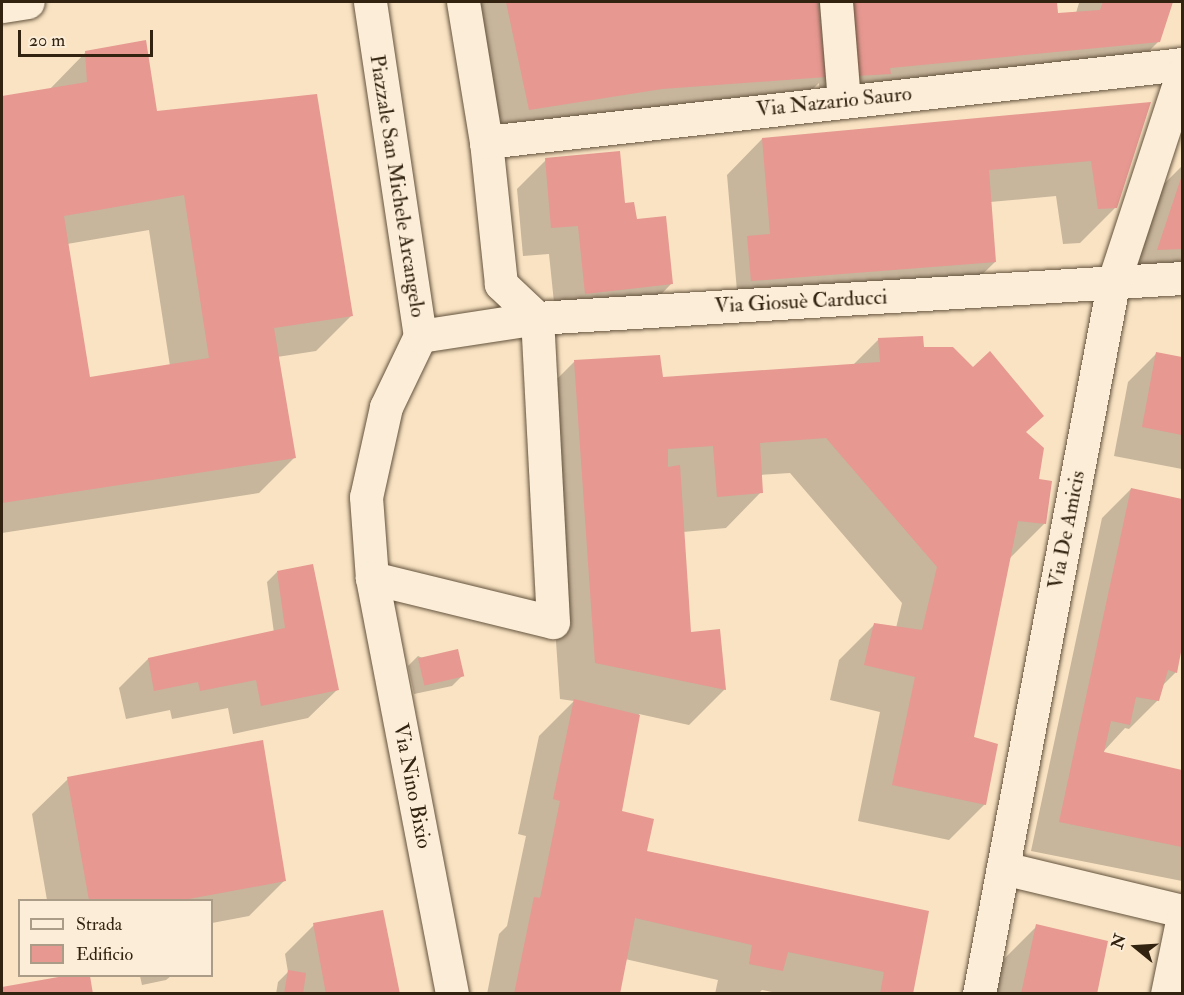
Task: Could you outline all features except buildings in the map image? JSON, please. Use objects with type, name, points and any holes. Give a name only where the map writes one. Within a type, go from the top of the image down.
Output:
[{"type":"street","points":[[2,6],[28,2]]},
{"type":"street","name":"Piazzale San Michele Arcangelo","points":[[370,2],[420,336],[386,407],[366,496],[372,578]]},
{"type":"street","points":[[372,578],[553,622],[537,318],[501,284],[486,142],[463,2]]},
{"type":"street","points":[[837,2],[844,101]]},
{"type":"street","name":"Via Nazario Sauro","points":[[486,142],[1182,64]]},
{"type":"street","name":"Via De Amicis","points":[[979,993],[1113,284],[1182,74]]},
{"type":"street","name":"Via Giosuè Carducci","points":[[420,336],[537,318],[1182,278]]},
{"type":"street","name":"Via Nino Bixio","points":[[372,578],[452,993]]},
{"type":"street","points":[[1003,868],[1182,911]]},
{"type":"street","points":[[1167,993],[1182,921]]}]
